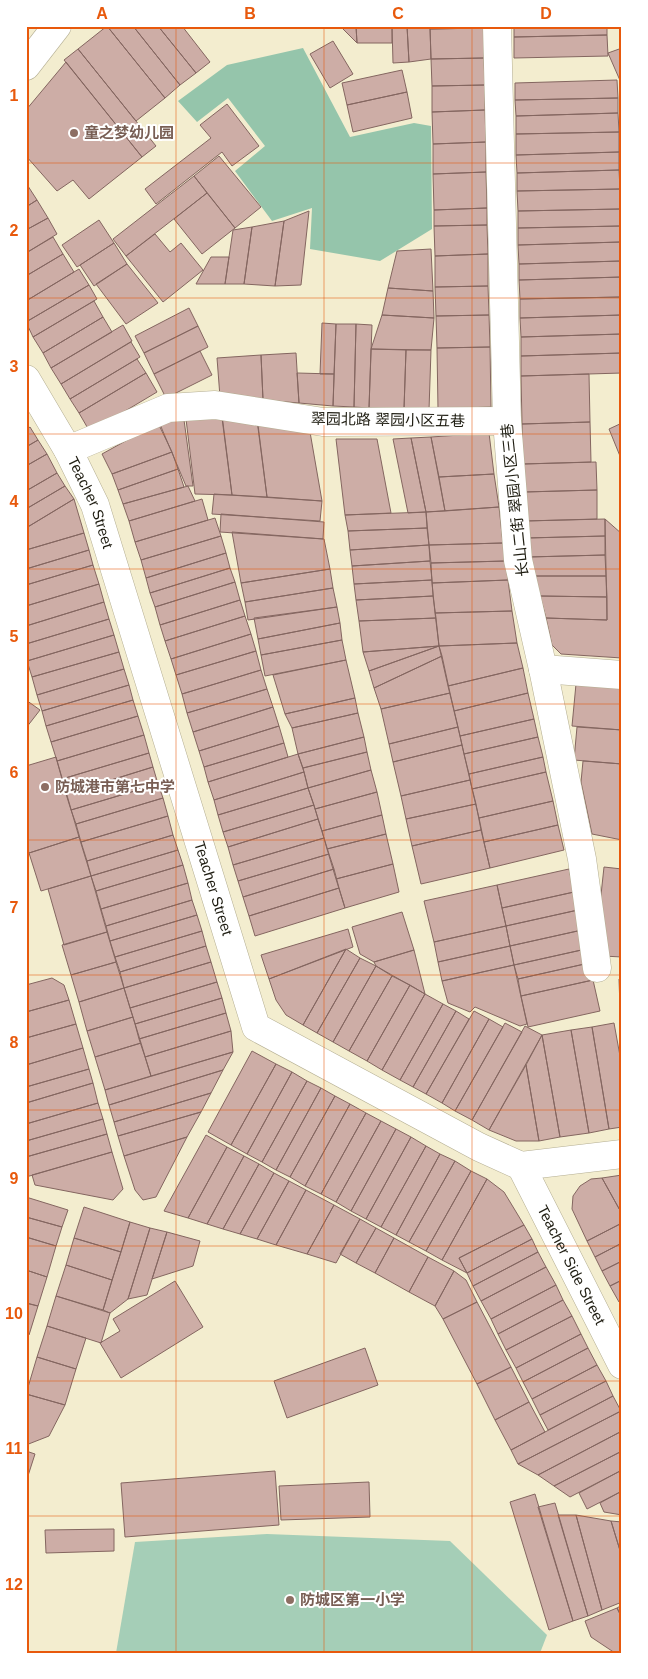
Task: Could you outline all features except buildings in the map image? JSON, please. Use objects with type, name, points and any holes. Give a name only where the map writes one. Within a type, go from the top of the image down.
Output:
[{"type":"street","points":[[26,66],[57,26]]},
{"type":"street","name":"长山二街 翠园小区三巷","points":[[497,26],[507,421],[518,560],[543,669],[582,859],[596,968]]},
{"type":"street","name":"Teacher Street","points":[[26,379],[68,450],[95,505],[256,1027],[479,1147],[521,1166]]},
{"type":"street","name":"翠园北路 翠园小区五巷","points":[[68,450],[168,408],[215,404],[323,422],[507,421]]},
{"type":"street","points":[[543,669],[622,675]]},
{"type":"street","points":[[521,1166],[622,1154]]},
{"type":"street","name":"Teacher Side Street","points":[[521,1166],[622,1365]]},
{"type":"green space","points":[[303,48],[350,137],[414,123],[431,126],[432,229],[380,261],[310,249],[312,208],[272,221],[235,171],[265,146],[228,98],[197,122],[178,101],[227,65]]},
{"type":"green space","name":"防城区第一小学","points":[[267,1534],[450,1541],[547,1635],[540,1653],[116,1653],[135,1542]]},
{"type":"place","name":"童之梦幼儿园","points":[[74,133]]},
{"type":"place","name":"防城港市第七中学","points":[[45,787]]},
{"type":"place","name":"防城区第一小学","points":[[290,1600]]}]
